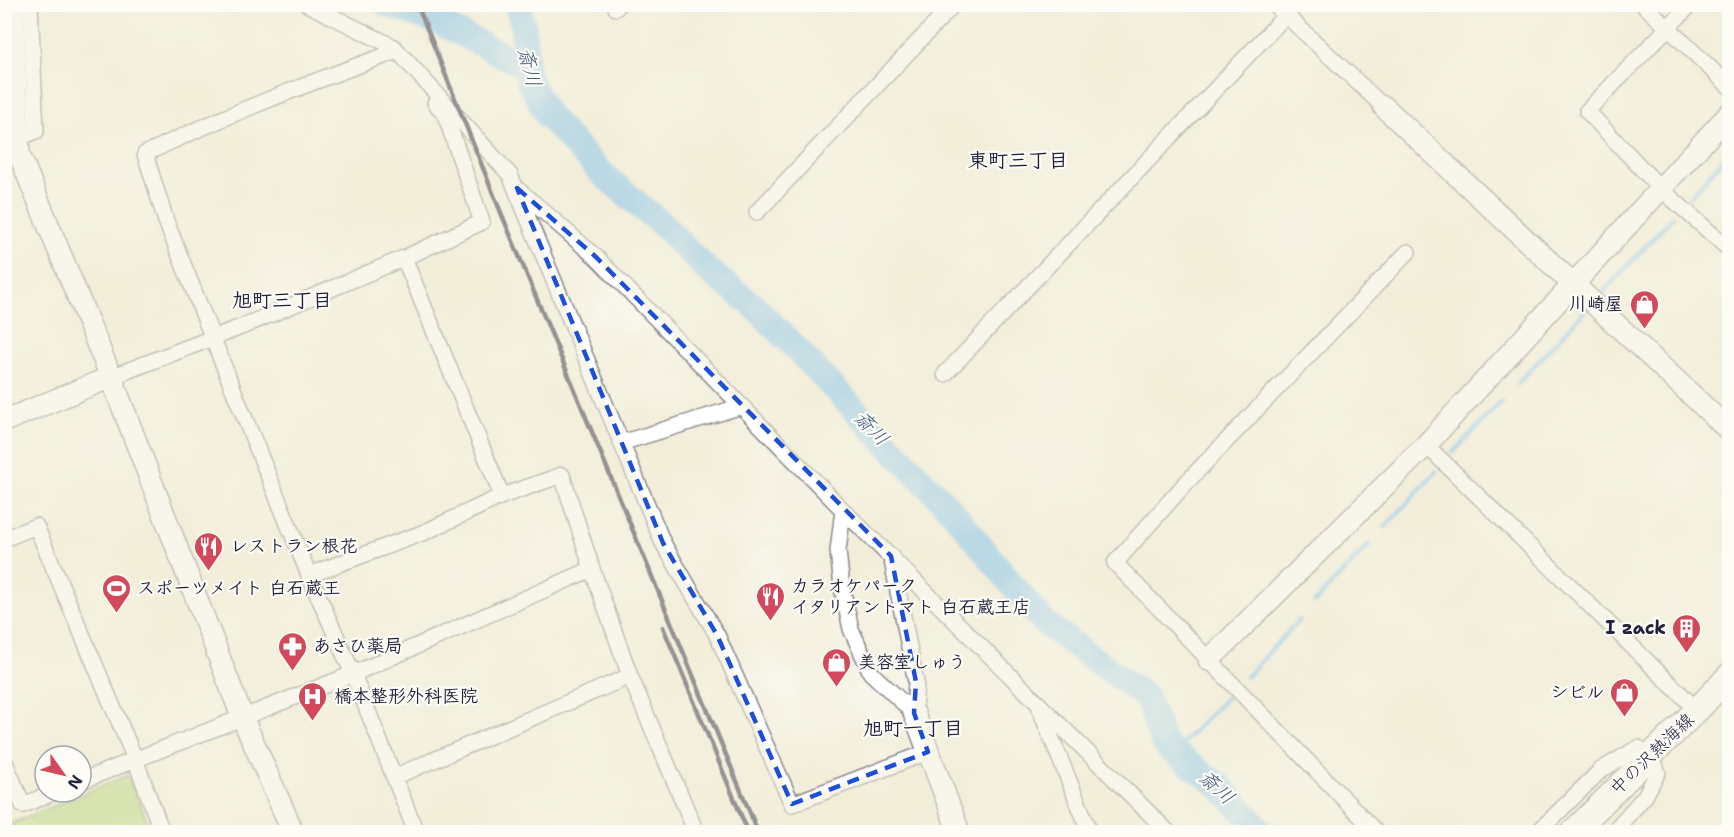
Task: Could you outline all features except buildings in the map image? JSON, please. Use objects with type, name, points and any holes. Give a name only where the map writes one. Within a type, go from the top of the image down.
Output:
[{"type":"main road","name":"中の沢熱海線","points":[[1573,832],[1730,675]]},
{"type":"street","points":[[12,4],[11,143],[18,154],[111,377],[243,719],[293,832]]},
{"type":"street","points":[[11,143],[36,131],[30,4]]},
{"type":"street","points":[[307,4],[393,50],[510,175],[663,543],[717,635],[792,804],[928,752]]},
{"type":"street","points":[[757,212],[954,4]]},
{"type":"street","points":[[1274,4],[1730,431]]},
{"type":"street","points":[[1643,4],[1730,87]]},
{"type":"street","points":[[1691,4],[1587,111],[1661,189],[1730,250]]},
{"type":"street","points":[[945,374],[1286,16]]},
{"type":"street","points":[[4,421],[241,327],[404,258],[482,222],[445,114],[393,50]]},
{"type":"street","points":[[393,50],[285,91],[145,154],[166,221],[237,399],[309,576],[353,674],[416,832]]},
{"type":"street","points":[[1209,660],[1426,445],[1730,113]]},
{"type":"street","points":[[517,188],[596,257],[843,510],[1168,832]]},
{"type":"street","points":[[1376,832],[1115,563],[1185,484],[1408,252]]},
{"type":"street","points":[[404,258],[502,496]]},
{"type":"street","points":[[621,443],[742,406]]},
{"type":"street","points":[[1426,445],[1697,710]]},
{"type":"street","points":[[309,576],[425,532],[502,496],[562,476],[630,676],[696,832]]},
{"type":"street","points":[[843,510],[838,551],[842,588],[851,629],[871,673],[914,713]]},
{"type":"street","points":[[4,539],[36,526],[135,759],[162,832]]},
{"type":"street","points":[[891,556],[916,682],[914,713],[959,832]]},
{"type":"street","points":[[93,776],[353,674],[592,569]]},
{"type":"street","points":[[394,777],[630,676]]},
{"type":"street","points":[[1038,705],[1090,832]]},
{"type":"street","points":[[1538,832],[1601,770],[1638,748],[1651,756],[1658,772],[1646,796],[1619,831]]},
{"type":"street","points":[[4,760],[23,805],[33,801]]},
{"type":"highlighted area","points":[[517,188],[596,257],[891,556],[916,682],[914,713],[928,752],[792,804],[717,635],[663,543]]},
{"type":"green space","points":[[128,775],[152,832],[5,832],[5,826],[58,804],[93,804],[93,790]]},
{"type":"waterway","points":[[386,4],[438,22],[526,67]]},
{"type":"waterway","name":"斎川","points":[[517,4],[523,25],[529,81],[548,116],[600,172],[665,227],[706,269],[753,305],[782,334],[953,512],[1047,625],[1146,697],[1163,741],[1169,749],[1221,787],[1262,832]]},
{"type":"waterway","points":[[1690,197],[1730,151]]},
{"type":"waterway","points":[[1603,292],[1673,217]]},
{"type":"waterway","points":[[1517,384],[1585,311]]},
{"type":"waterway","points":[[1453,453],[1501,402]]},
{"type":"waterway","points":[[1385,527],[1436,472]]},
{"type":"waterway","points":[[1315,602],[1369,545]]},
{"type":"waterway","points":[[1246,677],[1299,620]]},
{"type":"waterway","points":[[1173,753],[1228,696]]},
{"type":"railway","points":[[417,4],[497,203],[758,832]]},
{"type":"railway","points":[[663,627],[748,832]]},
{"type":"place","name":"川崎屋","points":[[1644,330]]},
{"type":"place","name":"レストラン根花","points":[[209,572]]},
{"type":"place","name":"スポーツメイト 白石蔵王","points":[[116,614]]},
{"type":"place","name":"カラオケパーク イタリアントマト 白石蔵王店","points":[[770,622]]},
{"type":"place","name":"I zack","points":[[1687,654]]},
{"type":"place","name":"あさひ薬局","points":[[292,672]]},
{"type":"place","name":"美容室しゅう","points":[[837,688]]},
{"type":"place","name":"シビル","points":[[1625,718]]},
{"type":"place","name":"橋本整形外科医院","points":[[313,722]]},
{"type":"district","name":"東町三丁目","points":[[1018,160]]},
{"type":"district","name":"旭町三丁目","points":[[282,300]]},
{"type":"district","name":"旭町一丁目","points":[[913,728]]}]
